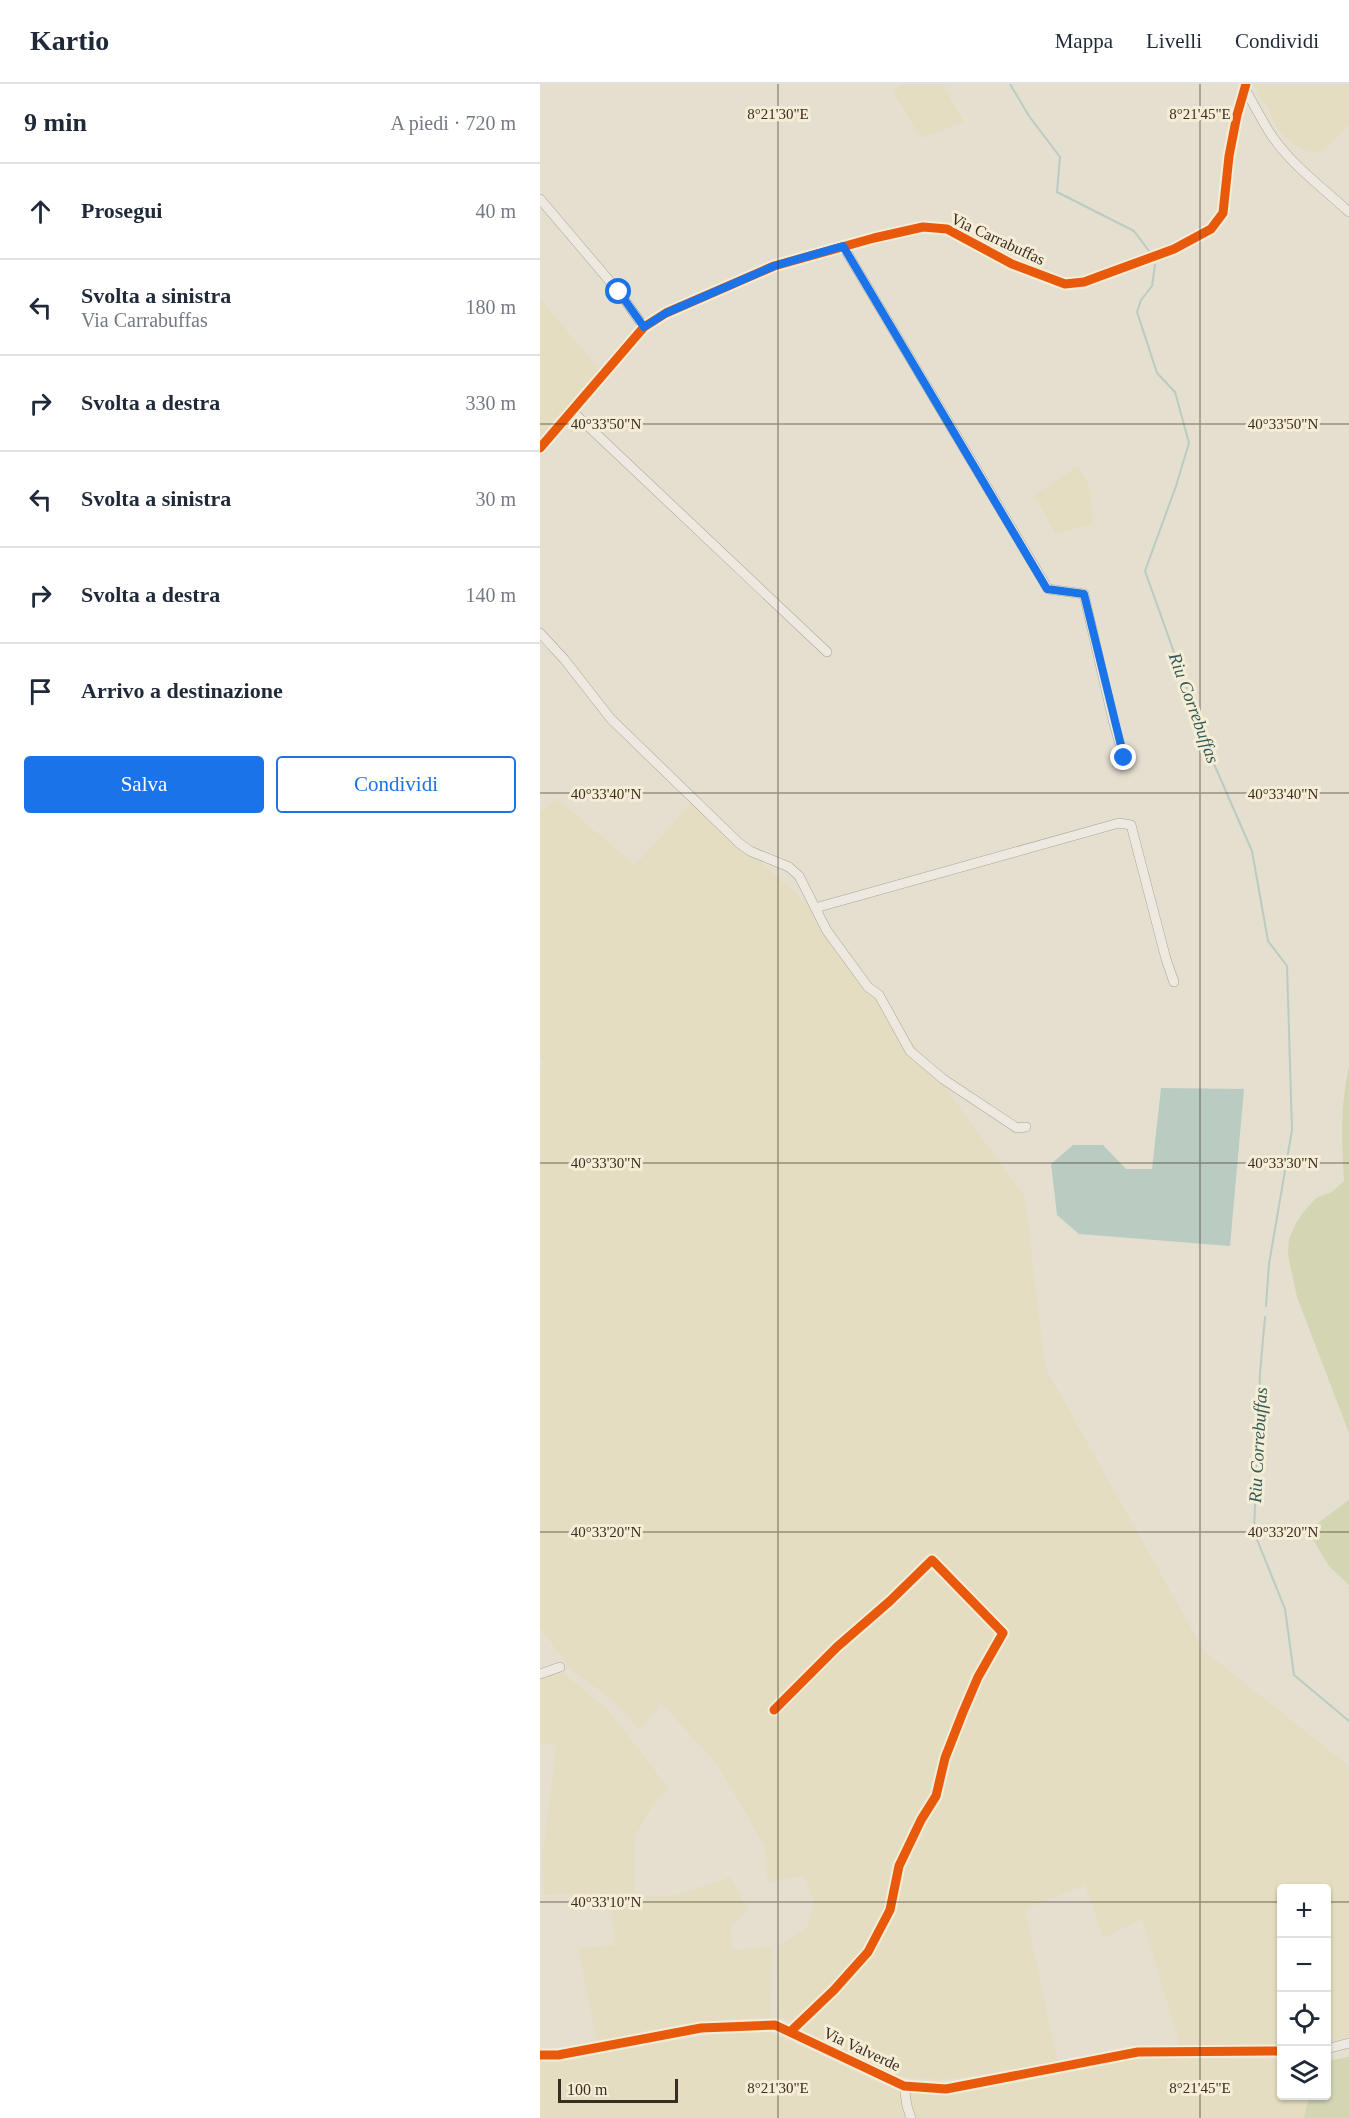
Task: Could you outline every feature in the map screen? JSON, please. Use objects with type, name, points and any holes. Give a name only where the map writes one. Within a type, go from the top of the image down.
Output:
[{"type":"street","points":[[1246,86],[1270,134],[1294,163],[1349,212]]},
{"type":"street","name":"Via Carrabuffas","points":[[540,448],[644,327],[666,313],[774,266],[843,246],[923,227],[947,229],[1012,264],[1065,284],[1094,279],[1174,249],[1211,229],[1223,213],[1229,156],[1237,115],[1246,86]]},
{"type":"street","points":[[540,199],[619,292],[644,327]]},
{"type":"street","points":[[843,246],[1047,589],[1084,594],[1124,758]]},
{"type":"street","points":[[572,411],[827,652]]},
{"type":"street","points":[[540,633],[564,659],[611,719],[739,843],[750,851],[789,867],[799,876],[827,931],[868,987],[879,995],[910,1051],[943,1079],[1017,1128],[1026,1127]]},
{"type":"street","points":[[815,908],[1119,823],[1131,825],[1174,982]]},
{"type":"street","points":[[774,1710],[837,1647],[932,1560],[1003,1633],[966,1703],[945,1758],[936,1796],[921,1820],[899,1866],[890,1910],[868,1952],[834,1990],[790,2032]]},
{"type":"street","points":[[540,1674],[560,1667]]},
{"type":"street","name":"Via Valverde","points":[[540,2055],[558,2055],[701,2028],[775,2025],[903,2086],[946,2089],[1138,2052],[1277,2051]]},
{"type":"street","points":[[1331,2048],[1349,2043]]},
{"type":"street","points":[[903,2086],[911,2118]]},
{"type":"shaded area","points":[[904,84],[942,84],[964,122],[921,138],[892,90]]},
{"type":"shaded area","points":[[1255,84],[1349,84],[1349,126],[1328,146],[1318,152],[1306,151],[1295,145],[1277,129]]},
{"type":"shaded area","points":[[540,299],[599,369],[540,437]]},
{"type":"shaded area","points":[[1078,466],[1090,488],[1093,524],[1056,534],[1034,495]]},
{"type":"shaded area","points":[[557,799],[635,865],[692,802],[819,914],[1025,1197],[1045,1367],[1204,1651],[1349,1766],[1349,2037],[1331,2041],[1331,1884],[1277,1884],[1277,2049],[1243,2053],[1242,2046],[1180,2046],[1142,1919],[1103,1938],[1085,1885],[1025,1909],[1058,2064],[942,2080],[902,2077],[861,2062],[781,2017],[777,2017],[779,1945],[807,1928],[814,1902],[804,1875],[768,1883],[764,1845],[717,1764],[661,1703],[640,1730],[611,1699],[569,1668],[540,1627],[540,1068],[544,1063],[540,1057],[540,812]]},
{"type":"shaded area","points":[[1161,1088],[1244,1089],[1230,1246],[1079,1234],[1057,1215],[1051,1164],[1073,1145],[1103,1145],[1126,1169],[1152,1169]]},
{"type":"shaded area","points":[[561,1671],[608,1710],[669,1789],[655,1801],[635,1836],[635,1892],[544,1895],[543,1854],[556,1745],[540,1744],[540,1679]]},
{"type":"shaded area","points":[[730,1877],[749,1910],[731,1925],[732,1950],[772,1947],[771,2018],[733,2019],[597,2041],[578,1949],[615,1945],[610,1901],[677,1895]]},
{"type":"shaded area","points":[[767,2032],[883,2085],[933,2095],[1017,2083],[1134,2057],[1277,2060],[1277,2100],[1308,2100],[1304,2118],[540,2118],[540,2059],[712,2035]]},
{"type":"green space","points":[[1349,1068],[1349,1433],[1297,1297],[1288,1255],[1289,1239],[1305,1210],[1316,1198],[1332,1192],[1344,1181],[1343,1110]]},
{"type":"green space","points":[[1349,1500],[1349,1585],[1329,1566],[1312,1538],[1318,1523]]},
{"type":"green space","points":[[1349,2057],[1349,2118],[1304,2118],[1308,2100],[1331,2100],[1331,2060]]},
{"type":"waterway","name":"Riu Correbuffas","points":[[1010,84],[1029,116],[1060,157],[1057,192],[1134,231],[1149,251]]},
{"type":"waterway","name":"Riu Correbuffas","points":[[1155,265],[1152,286],[1141,300],[1137,312],[1157,373],[1175,392],[1189,443],[1145,571],[1214,764],[1252,851],[1268,941],[1287,966],[1292,1130],[1269,1264],[1266,1306]]},
{"type":"waterway","name":"Riu Correbuffas","points":[[1265,1317],[1260,1373],[1254,1532],[1285,1609],[1294,1675],[1349,1721]]},
{"type":"cycle path","points":[[540,448],[644,327],[666,313],[774,266],[923,227],[947,229],[1012,264],[1065,284],[1084,282],[1174,249],[1211,229],[1223,213],[1229,156],[1246,84]]},
{"type":"cycle path","points":[[774,1710],[837,1647],[890,1601],[932,1560],[1003,1633],[978,1677],[963,1712],[945,1758],[936,1796],[921,1820],[899,1866],[890,1910],[868,1952],[834,1990],[790,2032]]},
{"type":"cycle path","points":[[540,2055],[558,2055],[701,2028],[775,2025],[904,2086],[946,2089],[1138,2052],[1277,2051]]},
{"type":"route","points":[[619,292],[644,327],[666,313],[774,266],[843,246],[1047,589],[1084,594],[1124,758]]}]
